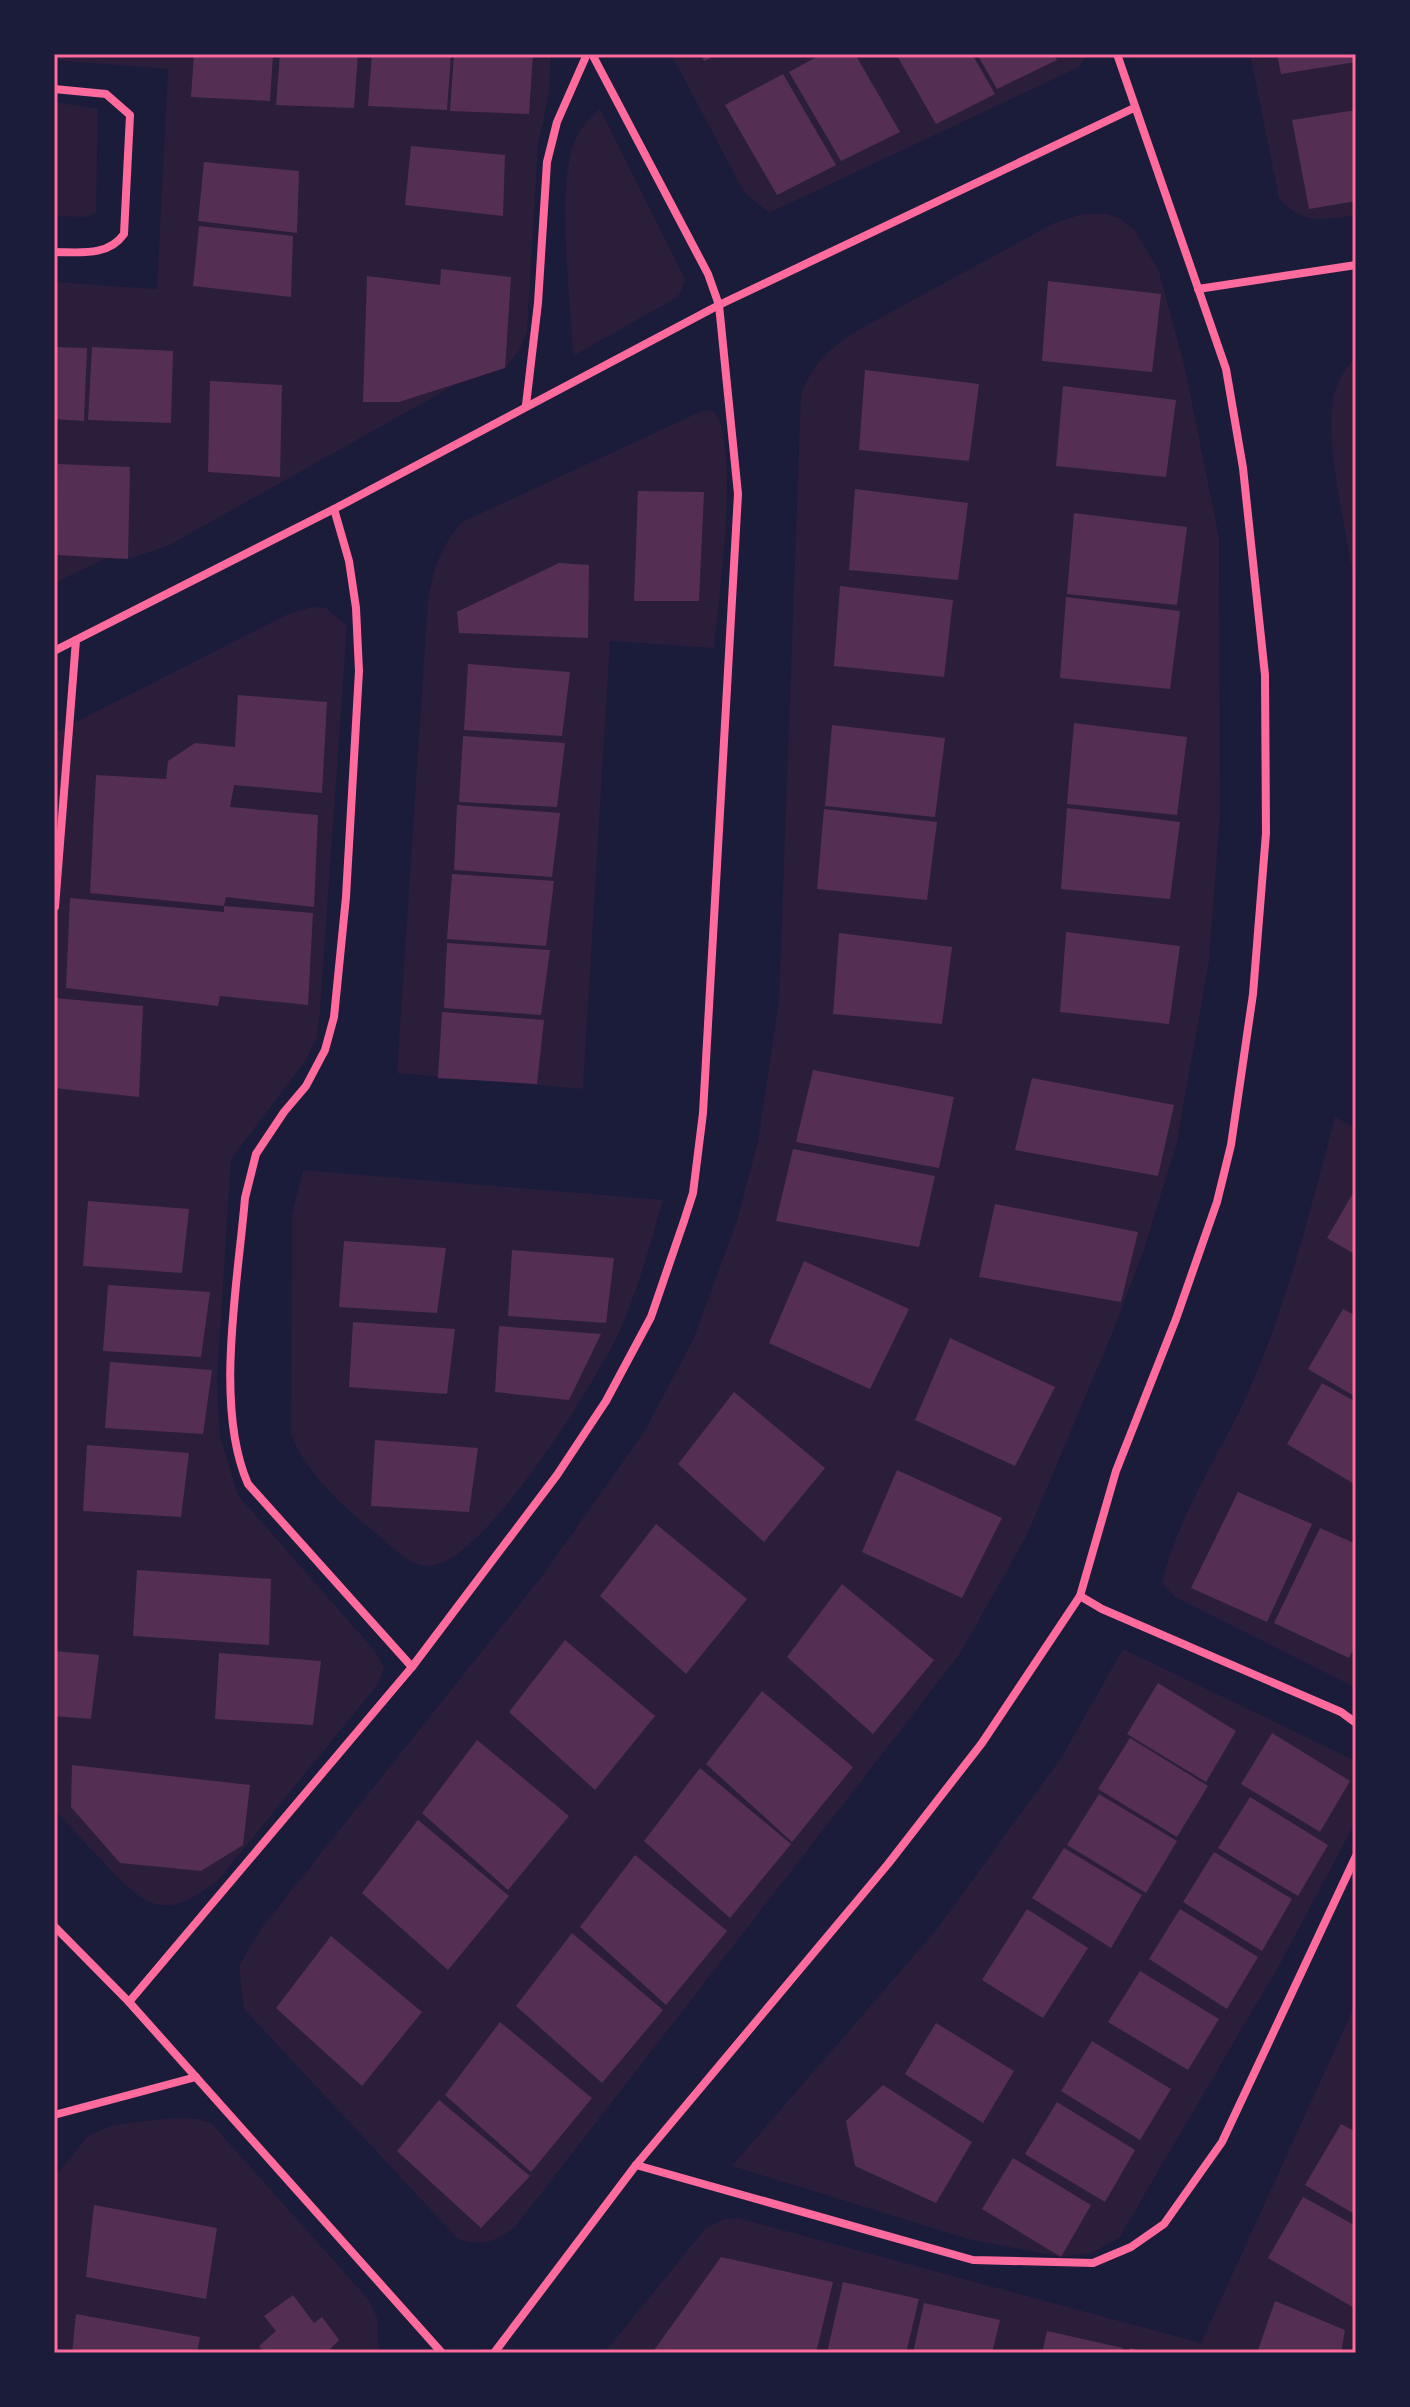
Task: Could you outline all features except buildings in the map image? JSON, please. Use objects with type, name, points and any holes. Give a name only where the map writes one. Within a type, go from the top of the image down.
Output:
[{"type":"street","points":[[129,2002],[412,1667],[557,1475],[606,1401],[651,1317],[693,1193],[703,1113],[738,494],[719,305],[708,274],[589,54]]},
{"type":"street","points":[[526,405],[538,303],[547,162],[557,122],[589,54]]},
{"type":"street","points":[[494,2353],[636,2165],[888,1864],[982,1743],[1080,1596],[1116,1471],[1182,1304],[1217,1202],[1231,1145],[1253,994],[1266,833],[1265,675],[1243,468],[1226,369],[1117,54]]},
{"type":"street","points":[[54,89],[106,94],[130,115],[124,234],[113,247],[93,252],[54,252]]},
{"type":"street","points":[[54,651],[334,509],[719,305],[1134,108]]},
{"type":"street","points":[[1198,289],[1356,265]]},
{"type":"street","points":[[334,509],[349,561],[356,608],[359,671],[346,897],[334,1017],[325,1050],[306,1086],[256,1154],[250,1175],[245,1198],[229,1399],[239,1463],[248,1484],[412,1667]]},
{"type":"street","points":[[55,907],[76,640]]},
{"type":"street","points":[[1080,1596],[1102,1609],[1341,1712],[1356,1723]]},
{"type":"street","points":[[636,2165],[973,2260],[1093,2263],[1131,2247],[1164,2224],[1222,2142],[1356,1856]]},
{"type":"street","points":[[54,1926],[129,2002],[442,2353]]},
{"type":"street","points":[[54,2115],[196,2077]]},
{"type":"shaded area","points":[[54,54],[551,54],[549,93],[538,144],[527,331],[519,351],[505,368],[453,386],[168,546],[128,559],[107,558],[54,583],[54,282],[157,289],[168,69],[54,60]]},
{"type":"shaded area","points":[[671,54],[1088,54],[1079,67],[769,213],[744,192]]},
{"type":"shaded area","points":[[1250,54],[1356,54],[1356,215],[1324,219],[1304,217],[1279,198]]},
{"type":"shaded area","points":[[54,102],[98,109],[96,213],[86,217],[54,216]]},
{"type":"shaded area","points":[[600,109],[685,279],[681,293],[674,299],[573,356],[566,244],[566,183],[576,138]]},
{"type":"shaded area","points":[[1083,214],[1108,214],[1121,219],[1135,230],[1159,271],[1185,368],[1219,537],[1220,815],[1209,961],[1177,1142],[1143,1253],[1027,1535],[959,1655],[515,2227],[488,2242],[458,2239],[244,2009],[239,1966],[263,1926],[542,1576],[644,1432],[693,1340],[737,1221],[758,1141],[779,1000],[801,394],[824,357],[858,330],[1054,223]]},
{"type":"shaded area","points":[[1356,357],[1356,591],[1338,495],[1331,421],[1336,388],[1344,371]]},
{"type":"shaded area","points":[[704,410],[713,411],[722,428],[726,454],[726,524],[714,648],[610,641],[583,1089],[397,1073],[428,599],[443,549],[462,522]]},
{"type":"shaded area","points":[[313,607],[326,608],[347,626],[317,1038],[305,1061],[231,1159],[217,1382],[220,1436],[238,1495],[375,1651],[384,1668],[378,1684],[219,1879],[185,1901],[171,1905],[158,1904],[145,1900],[133,1891],[54,1809],[54,733],[288,614]]},
{"type":"shaded area","points":[[1335,1117],[1356,1128],[1356,1688],[1175,1597],[1162,1583],[1178,1534],[1247,1395],[1274,1327],[1297,1258]]},
{"type":"shaded area","points":[[303,1170],[663,1200],[619,1332],[563,1428],[506,1505],[477,1537],[450,1558],[427,1566],[412,1562],[398,1552],[349,1510],[305,1461],[291,1434],[292,1214]]},
{"type":"shaded area","points":[[1123,1649],[1356,1761],[1356,1821],[1281,1962],[1119,2238],[1092,2253],[1061,2257],[968,2239],[732,2166],[937,1929],[1061,1758]]},
{"type":"shaded area","points":[[1356,2003],[1356,2353],[604,2353],[706,2228],[724,2219],[738,2218],[1201,2343]]},
{"type":"shaded area","points":[[172,2118],[198,2119],[212,2124],[368,2299],[377,2317],[379,2353],[54,2353],[56,2175],[88,2136],[113,2125]]}]
